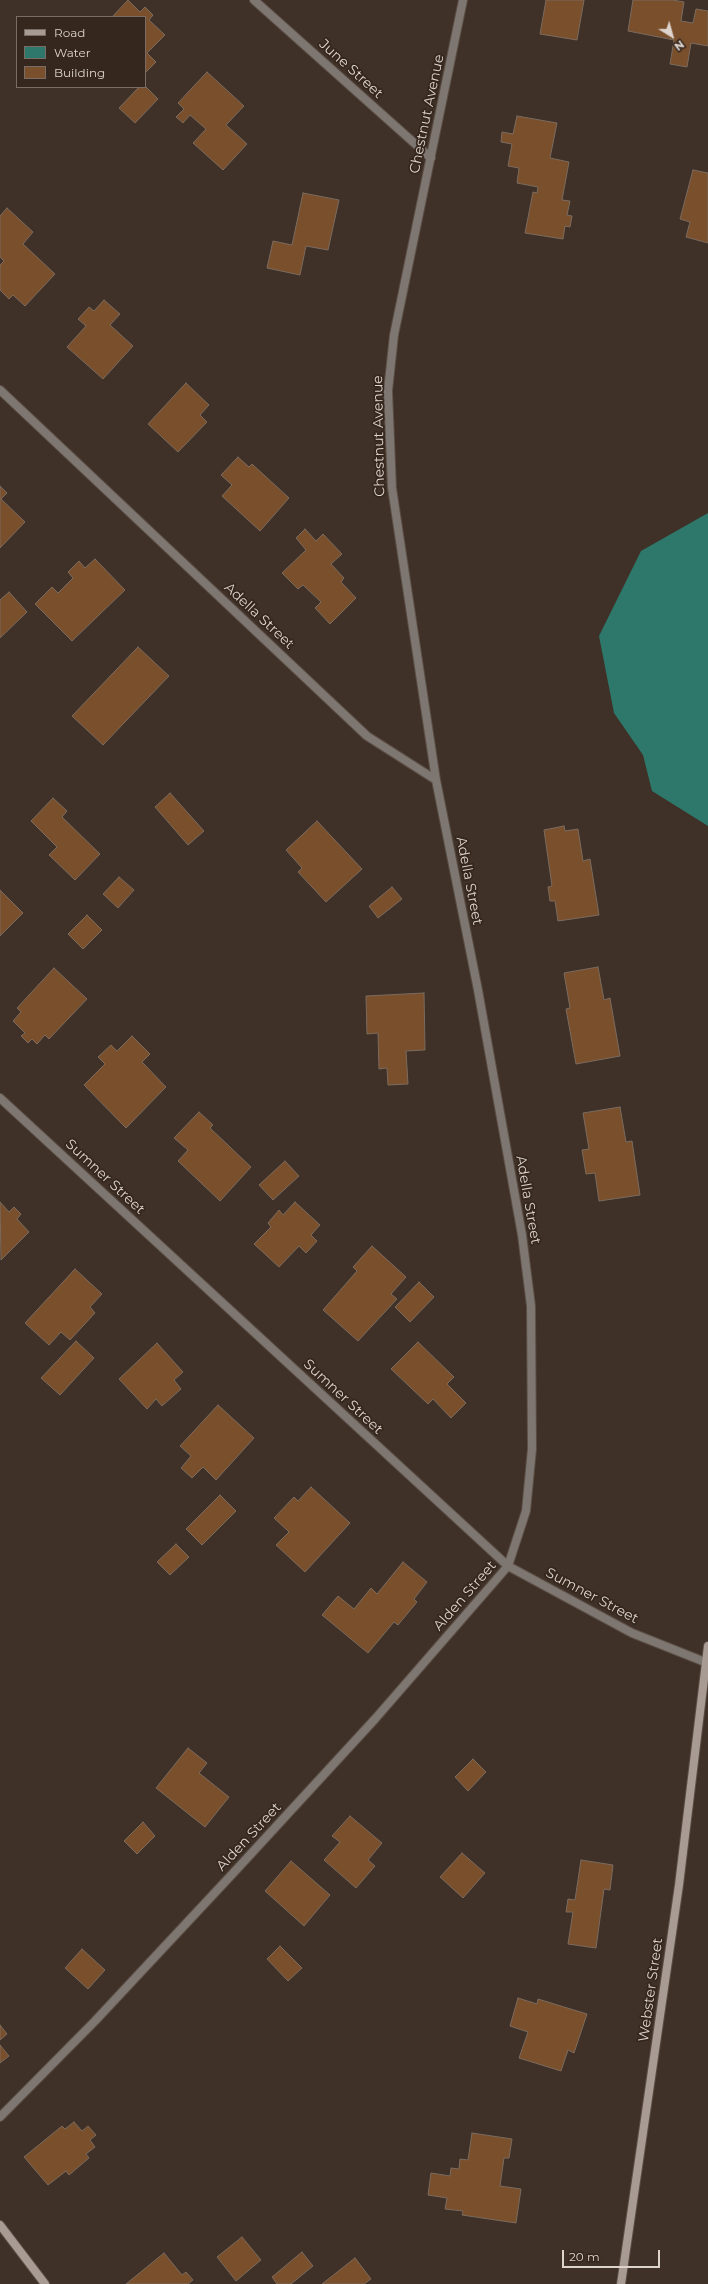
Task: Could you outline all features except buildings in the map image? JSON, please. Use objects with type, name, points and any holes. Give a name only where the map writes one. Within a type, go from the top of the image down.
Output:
[{"type":"street","name":"June Street","points":[[254,0],[431,158]]},
{"type":"street","name":"Chestnut Avenue","points":[[436,780],[392,488],[388,392],[394,335],[464,0]]},
{"type":"street","name":"Adella Street","points":[[0,390],[367,736],[436,780],[478,990],[522,1235],[531,1306],[532,1448],[526,1511],[508,1566]]},
{"type":"street","name":"Sumner Street","points":[[0,1098],[508,1566],[632,1633],[705,1662]]},
{"type":"street","name":"Alden Street","points":[[0,2117],[95,2021],[237,1869],[375,1719],[508,1566]]},
{"type":"street","name":"Webster Street","points":[[622,2284],[679,1885],[708,1646]]},
{"type":"street","points":[[0,2225],[45,2284]]},
{"type":"water","points":[[708,513],[708,826],[652,791],[643,755],[614,713],[599,636],[641,551]]}]
